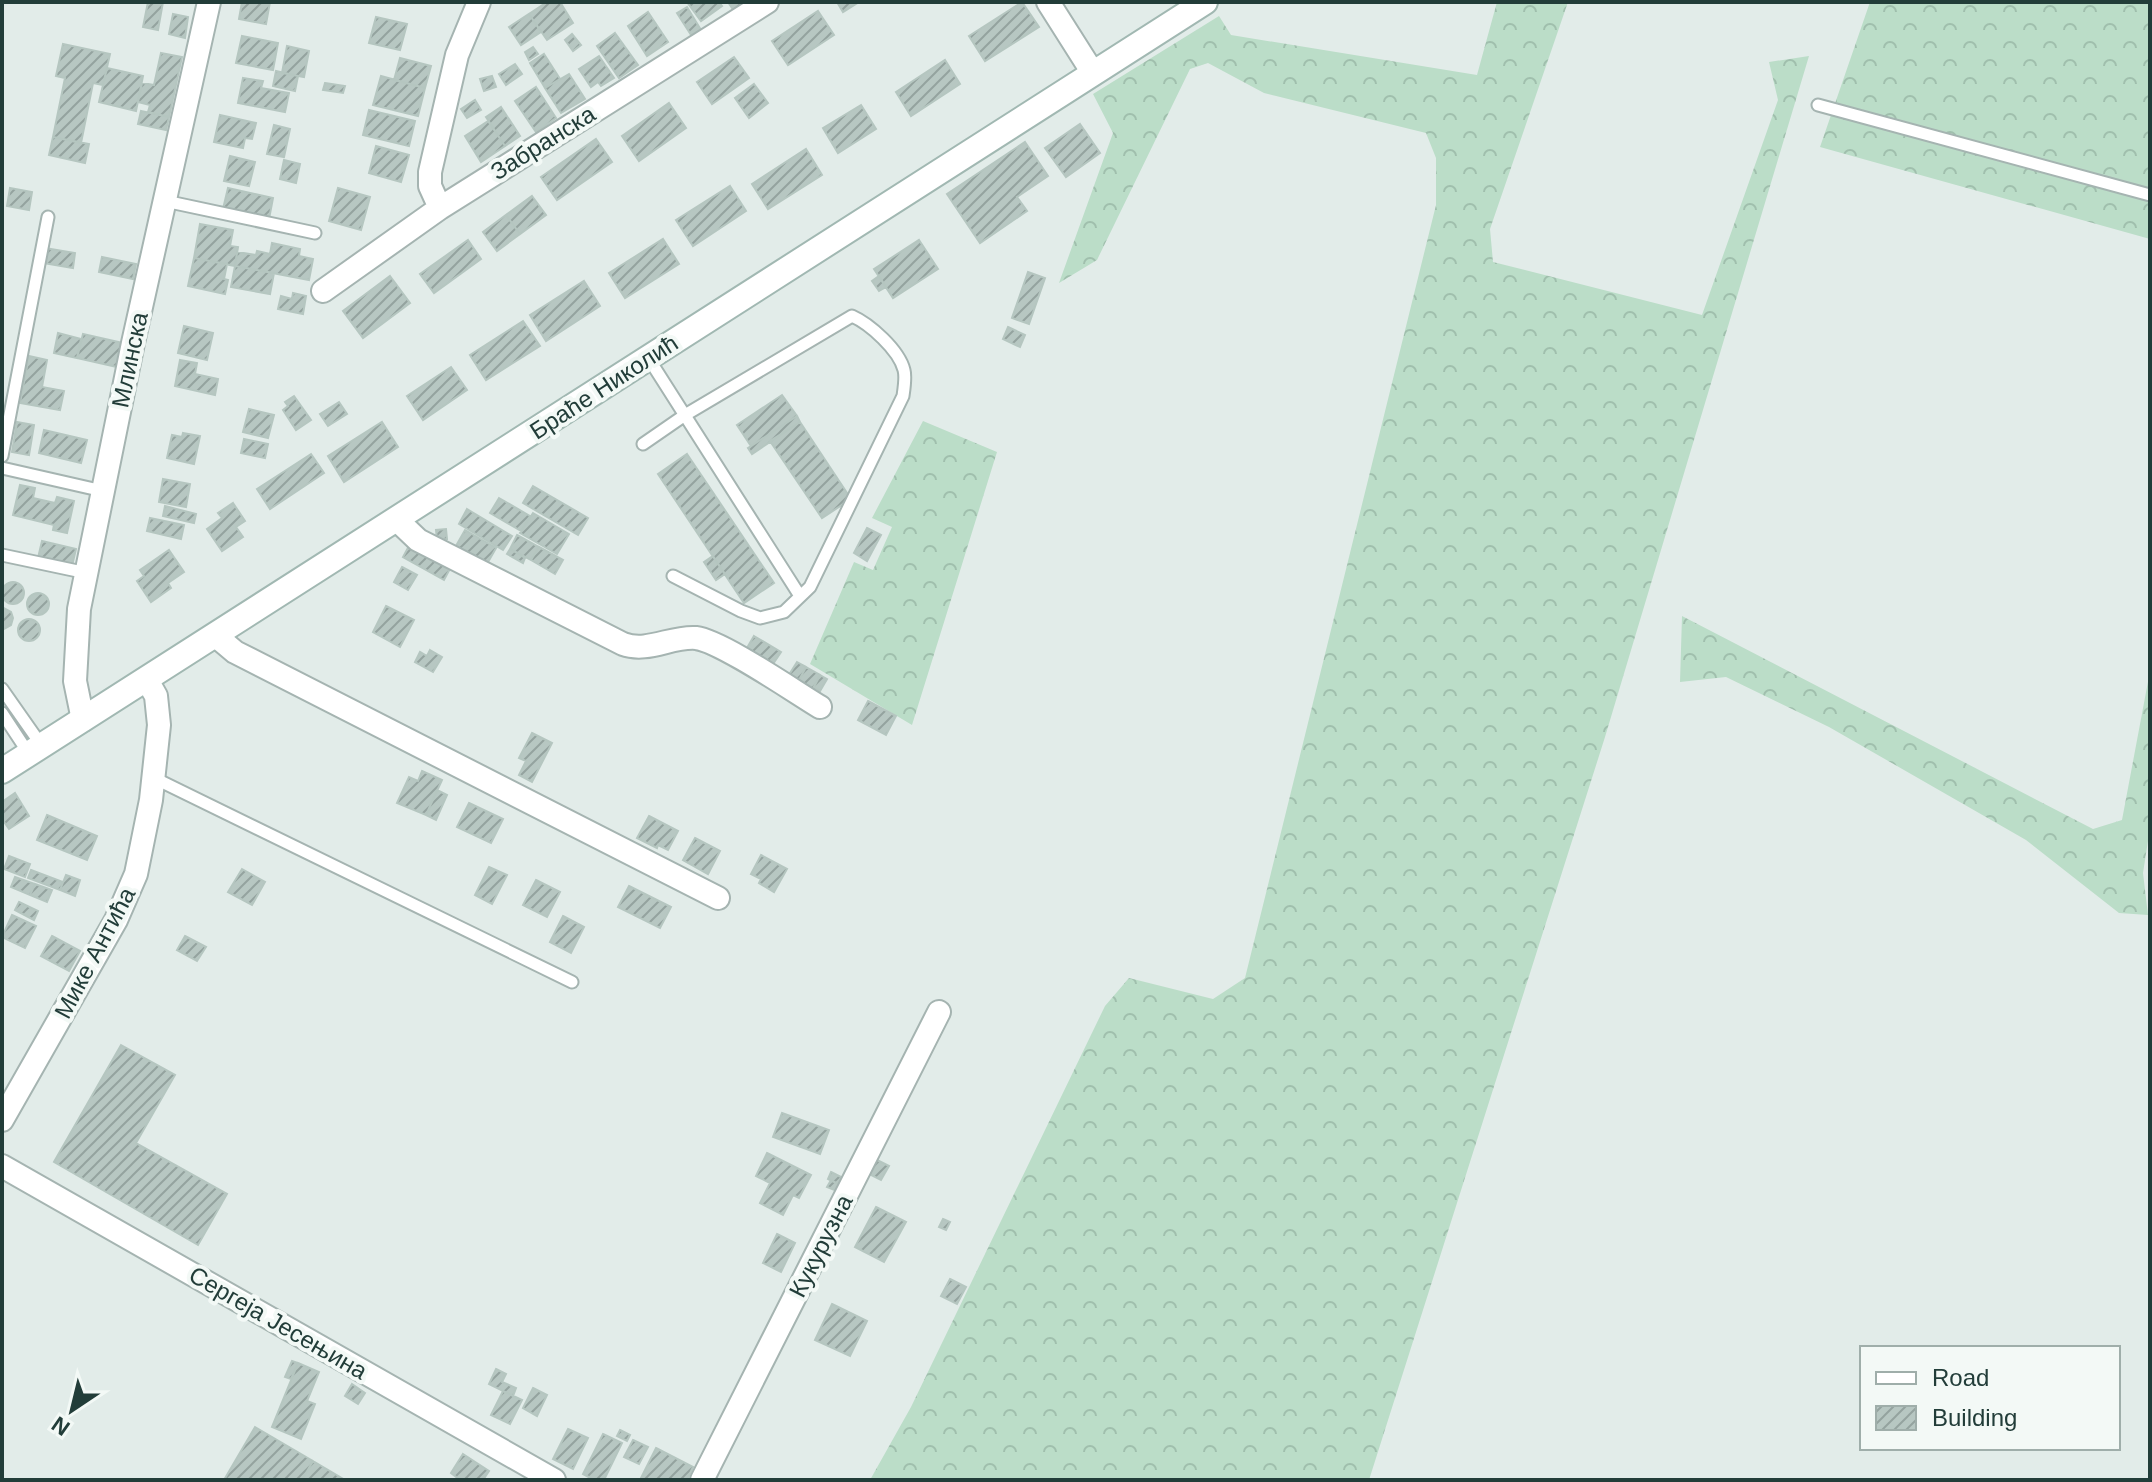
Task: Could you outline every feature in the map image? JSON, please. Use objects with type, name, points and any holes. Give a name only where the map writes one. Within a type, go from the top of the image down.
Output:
[{"type":"main road","name":"Браће Николић","points":[[2,771],[1205,2]]},
{"type":"street","name":"Млинска","points":[[83,720],[74,661],[79,609],[209,2]]},
{"type":"street","points":[[440,208],[430,186],[430,172],[457,55],[479,2]]},
{"type":"street","name":"Забранска","points":[[323,291],[440,208],[767,2]]},
{"type":"street","points":[[1048,2],[1093,73]]},
{"type":"street","points":[[397,520],[418,540],[623,644],[642,648],[684,639],[703,640],[820,707]]},
{"type":"street","points":[[216,636],[235,652],[718,898]]},
{"type":"street","name":"Мике Антића","points":[[2,1120],[127,895],[143,846],[159,725],[156,696],[147,680]]},
{"type":"street","name":"Кукурузна","points":[[702,1480],[939,1012]]},
{"type":"street","name":"Сергеја Јесењина","points":[[2,1166],[554,1480]]},
{"type":"lane","points":[[1818,105],[2150,195]]},
{"type":"lane","points":[[165,201],[315,233]]},
{"type":"lane","points":[[2,456],[48,217]]},
{"type":"lane","points":[[643,444],[685,415],[852,316],[866,322],[889,345],[904,370],[903,396],[810,587],[784,612],[760,618],[673,576]]},
{"type":"lane","points":[[649,359],[800,596]]},
{"type":"lane","points":[[2,468],[103,491]]},
{"type":"lane","points":[[2,555],[87,573]]},
{"type":"lane","points":[[2,689],[36,751]]},
{"type":"lane","points":[[2,713],[36,751]]},
{"type":"lane","points":[[154,778],[572,982]]},
{"type":"green space","points":[[1497,2],[1568,2],[1490,229],[1493,262],[1702,315],[1778,100],[1769,62],[1809,56],[1605,737],[1369,1480],[870,1480],[911,1407],[1105,1006],[1129,978],[1213,999],[1245,978],[1436,205],[1436,158],[1426,133],[1264,93],[1208,63],[1190,69],[1097,260],[1059,283],[1113,133],[1093,94],[1219,16],[1231,35],[1477,75]]},
{"type":"green space","points":[[1870,2],[2150,2],[2150,239],[1820,147]]},
{"type":"green space","points":[[923,421],[997,452],[912,725],[810,664],[854,562],[873,570],[892,527],[872,518]]},
{"type":"green space","points":[[1682,616],[2093,829],[2122,820],[2150,671],[2150,828],[2143,873],[2148,915],[2119,913],[2026,840],[1829,727],[1726,677],[1680,682]]},
{"type":"building","points":[[148,2],[163,2],[158,30],[143,27]]},
{"type":"building","points":[[242,2],[270,2],[266,24],[239,19]]},
{"type":"building","points":[[547,2],[560,2],[573,23],[547,40],[529,14]]},
{"type":"building","points":[[687,2],[719,2],[722,6],[701,21]]},
{"type":"building","points":[[728,2],[747,2],[734,11]]},
{"type":"building","points":[[837,2],[859,2],[843,12]]},
{"type":"building","points":[[1022,2],[1039,27],[985,61],[969,36]]},
{"type":"building","points":[[687,7],[704,35],[695,41],[677,13]]},
{"type":"building","points":[[818,11],[834,35],[788,65],[772,41]]},
{"type":"building","points":[[648,12],[668,42],[647,56],[628,26]]},
{"type":"building","points":[[173,14],[188,17],[185,38],[169,34]]},
{"type":"building","points":[[529,14],[541,32],[521,45],[509,27]]},
{"type":"building","points":[[376,17],[407,24],[400,50],[369,43]]},
{"type":"building","points":[[615,33],[638,65],[619,78],[597,46]]},
{"type":"building","points":[[572,34],[581,45],[573,51],[565,40]]},
{"type":"building","points":[[242,36],[278,43],[273,70],[236,63]]},
{"type":"building","points":[[63,44],[110,54],[103,85],[93,83],[81,143],[53,137],[65,78],[56,76]]},
{"type":"building","points":[[287,46],[309,51],[304,77],[282,73]]},
{"type":"building","points":[[533,47],[538,54],[529,60],[525,52]]},
{"type":"building","points":[[161,53],[182,57],[169,117],[148,112],[150,105],[138,102],[142,83],[154,85]]},
{"type":"building","points":[[544,54],[560,79],[545,88],[530,63]]},
{"type":"building","points":[[599,56],[614,78],[601,86],[598,82],[591,87],[579,69]]},
{"type":"building","points":[[734,57],[749,78],[712,104],[697,82]]},
{"type":"building","points":[[400,58],[431,66],[425,88],[394,80]]},
{"type":"building","points":[[945,60],[960,84],[911,116],[896,92]]},
{"type":"building","points":[[515,64],[522,74],[506,85],[499,74]]},
{"type":"building","points":[[107,68],[143,76],[136,111],[99,102]]},
{"type":"building","points":[[276,71],[298,76],[295,91],[273,86]]},
{"type":"building","points":[[569,74],[585,99],[561,113],[545,88]]},
{"type":"building","points":[[381,76],[425,88],[418,116],[373,105]]},
{"type":"building","points":[[492,76],[496,87],[484,91],[480,79]]},
{"type":"building","points":[[243,78],[263,81],[261,88],[289,93],[285,112],[238,103]]},
{"type":"building","points":[[325,83],[345,86],[343,93],[323,90]]},
{"type":"building","points":[[754,84],[768,103],[749,118],[735,98]]},
{"type":"building","points":[[536,87],[556,118],[536,132],[515,101]]},
{"type":"building","points":[[475,100],[481,110],[467,118],[461,109]]},
{"type":"building","points":[[669,103],[686,128],[639,161],[622,136]]},
{"type":"building","points":[[861,105],[876,129],[838,153],[823,128]]},
{"type":"building","points":[[501,107],[520,136],[505,146],[486,117]]},
{"type":"building","points":[[369,110],[415,121],[409,146],[363,135]]},
{"type":"building","points":[[141,111],[169,117],[166,130],[138,124]]},
{"type":"building","points":[[220,115],[256,123],[252,139],[245,138],[243,148],[214,142]]},
{"type":"building","points":[[488,121],[505,146],[481,162],[465,136]]},
{"type":"building","points":[[1080,124],[1100,153],[1066,177],[1045,148]]},
{"type":"building","points":[[274,125],[290,129],[284,157],[267,154]]},
{"type":"building","points":[[53,137],[89,144],[85,163],[49,155]]},
{"type":"building","points":[[596,139],[612,162],[557,200],[541,177]]},
{"type":"building","points":[[1025,142],[1048,176],[1017,197],[1027,211],[980,243],[947,194]]},
{"type":"building","points":[[376,146],[409,155],[401,182],[369,173]]},
{"type":"building","points":[[806,149],[822,175],[768,209],[752,184]]},
{"type":"building","points":[[230,156],[255,162],[249,186],[224,181]]},
{"type":"building","points":[[284,160],[300,164],[296,183],[280,179]]},
{"type":"building","points":[[730,186],[746,211],[693,246],[676,220]]},
{"type":"building","points":[[10,188],[32,192],[29,210],[7,206]]},
{"type":"building","points":[[228,188],[273,198],[269,219],[223,209]]},
{"type":"building","points":[[338,188],[370,197],[361,230],[329,221]]},
{"type":"building","points":[[532,196],[546,215],[520,234],[506,215]]},
{"type":"building","points":[[506,215],[520,234],[497,251],[483,232]]},
{"type":"building","points":[[200,224],[233,230],[230,246],[238,247],[235,266],[194,258]]},
{"type":"building","points":[[663,239],[679,264],[625,298],[609,273]]},
{"type":"building","points":[[468,240],[481,259],[434,293],[420,274]]},
{"type":"building","points":[[919,240],[938,269],[893,298],[874,269]]},
{"type":"building","points":[[272,243],[300,249],[299,256],[313,259],[309,280],[235,266],[237,252],[270,254]]},
{"type":"building","points":[[45,248],[75,253],[73,268],[43,263]]},
{"type":"building","points":[[102,257],[136,264],[133,279],[99,272]]},
{"type":"building","points":[[194,258],[227,264],[225,294],[188,286]]},
{"type":"building","points":[[235,266],[274,273],[270,294],[231,287]]},
{"type":"building","points":[[1028,272],[1045,278],[1029,324],[1012,318]]},
{"type":"building","points":[[390,276],[410,303],[363,338],[343,311]]},
{"type":"building","points":[[879,276],[886,287],[879,291],[872,281]]},
{"type":"building","points":[[584,281],[600,306],[546,341],[530,315]]},
{"type":"building","points":[[293,293],[306,296],[303,314],[278,309],[281,296],[292,299]]},
{"type":"building","points":[[523,321],[540,346],[486,380],[470,355]]},
{"type":"building","points":[[184,326],[213,333],[207,360],[178,353]]},
{"type":"building","points":[[1008,327],[1025,335],[1020,347],[1003,339]]},
{"type":"building","points":[[58,333],[81,339],[77,358],[54,353]]},
{"type":"building","points":[[83,334],[123,343],[117,367],[77,358]]},
{"type":"building","points":[[29,356],[47,360],[42,387],[64,391],[60,410],[20,403]]},
{"type":"building","points":[[180,360],[197,363],[195,374],[218,379],[215,395],[175,386]]},
{"type":"building","points":[[451,367],[467,390],[423,420],[407,396]]},
{"type":"building","points":[[782,395],[797,416],[751,446],[737,425]]},
{"type":"building","points":[[294,396],[311,420],[296,430],[283,410],[288,406],[285,402]]},
{"type":"building","points":[[339,402],[347,414],[328,426],[320,414]]},
{"type":"building","points":[[249,409],[274,415],[268,438],[243,432]]},
{"type":"building","points":[[797,416],[800,422],[752,454],[748,448]]},
{"type":"building","points":[[17,422],[34,425],[29,455],[12,452]]},
{"type":"building","points":[[382,422],[398,447],[344,482],[328,456]]},
{"type":"building","points":[[800,422],[851,499],[822,518],[770,441]]},
{"type":"building","points":[[44,430],[87,440],[81,463],[39,453]]},
{"type":"building","points":[[183,433],[200,436],[194,464],[167,458],[172,435],[182,437]]},
{"type":"building","points":[[244,439],[268,444],[265,458],[241,453]]},
{"type":"building","points":[[311,454],[324,473],[270,509],[257,489]]},
{"type":"building","points":[[687,454],[774,583],[744,603],[658,474]]},
{"type":"building","points":[[163,479],[190,484],[186,507],[159,502]]},
{"type":"building","points":[[20,485],[35,488],[33,498],[55,503],[57,497],[74,501],[67,533],[53,530],[54,525],[13,515]]},
{"type":"building","points":[[533,486],[588,518],[578,535],[523,503]]},
{"type":"building","points":[[499,498],[530,516],[521,531],[490,513]]},
{"type":"building","points":[[233,503],[245,521],[236,527],[243,537],[222,551],[207,529],[222,518],[218,513]]},
{"type":"building","points":[[165,506],[196,514],[194,523],[163,516]]},
{"type":"building","points":[[467,509],[512,536],[503,550],[459,524]]},
{"type":"building","points":[[533,513],[569,534],[557,554],[520,533]]},
{"type":"building","points":[[150,518],[184,525],[181,539],[147,531]]},
{"type":"building","points":[[867,528],[881,535],[867,561],[854,553]]},
{"type":"building","points":[[446,529],[447,539],[437,540],[436,530]]},
{"type":"building","points":[[465,530],[496,548],[487,564],[456,546]]},
{"type":"building","points":[[517,535],[539,547],[531,560],[510,549]]},
{"type":"building","points":[[42,541],[76,549],[72,566],[38,558]]},
{"type":"building","points":[[411,542],[452,565],[444,580],[403,557]]},
{"type":"building","points":[[539,547],[563,560],[555,574],[531,560]]},
{"type":"building","points":[[510,549],[525,558],[523,563],[507,554]]},
{"type":"building","points":[[169,550],[184,572],[168,583],[171,588],[151,602],[137,581],[144,576],[140,570]]},
{"type":"building","points":[[713,556],[725,574],[716,580],[704,562]]},
{"type":"building","points":[[402,567],[417,575],[408,590],[394,582]]},
{"type":"building","points":[[13,582],[21,585],[24,593],[21,601],[13,604],[5,601],[2,593],[5,585]]},
{"type":"building","points":[[38,593],[46,596],[49,604],[46,612],[38,615],[30,612],[27,604],[30,596]]},
{"type":"building","points":[[386,606],[414,620],[400,647],[373,632]]},
{"type":"building","points":[[2,607],[11,612],[13,618],[11,625],[2,630]]},
{"type":"building","points":[[29,619],[37,622],[40,630],[37,638],[29,641],[21,638],[18,630],[21,622]]},
{"type":"building","points":[[754,636],[781,652],[769,670],[743,655]]},
{"type":"building","points":[[430,650],[442,657],[433,672],[415,662],[420,652],[427,656]]},
{"type":"building","points":[[797,662],[806,667],[797,684],[787,678]]},
{"type":"building","points":[[806,667],[820,675],[811,692],[797,684]]},
{"type":"building","points":[[820,675],[827,679],[820,691],[814,687]]},
{"type":"building","points":[[868,701],[896,716],[886,735],[858,720]]},
{"type":"building","points":[[532,733],[552,743],[532,782],[519,775],[526,761],[519,758]]},
{"type":"building","points":[[422,771],[442,780],[426,815],[397,803],[409,777],[418,781]]},
{"type":"building","points":[[437,790],[447,795],[436,820],[426,815]]},
{"type":"building","points":[[15,793],[29,816],[9,829],[2,819],[2,802]]},
{"type":"building","points":[[469,803],[503,819],[491,843],[457,827]]},
{"type":"building","points":[[47,815],[97,836],[87,860],[37,840]]},
{"type":"building","points":[[649,816],[678,831],[668,850],[637,838]]},
{"type":"building","points":[[695,838],[720,851],[708,874],[683,860]]},
{"type":"building","points":[[761,855],[787,869],[774,892],[751,874]]},
{"type":"building","points":[[9,856],[30,864],[25,877],[4,869]]},
{"type":"building","points":[[489,867],[507,875],[492,904],[475,895]]},
{"type":"building","points":[[242,869],[265,882],[252,905],[228,892]]},
{"type":"building","points":[[31,870],[63,882],[60,890],[28,878]]},
{"type":"building","points":[[66,875],[80,880],[75,896],[60,890]]},
{"type":"building","points":[[15,877],[35,884],[30,895],[11,887]]},
{"type":"building","points":[[536,880],[560,892],[547,917],[523,905]]},
{"type":"building","points":[[35,884],[52,890],[47,902],[30,895]]},
{"type":"building","points":[[629,886],[671,907],[660,928],[618,907]]},
{"type":"building","points":[[19,902],[38,911],[34,920],[15,910]]},
{"type":"building","points":[[12,915],[36,926],[25,948],[2,937]]},
{"type":"building","points":[[563,916],[584,927],[571,953],[550,942]]},
{"type":"building","points":[[52,936],[80,951],[69,971],[41,956]]},
{"type":"building","points":[[185,936],[206,947],[197,961],[177,950]]},
{"type":"building","points":[[121,1045],[175,1075],[136,1143],[227,1194],[198,1245],[54,1162]]},
{"type":"building","points":[[782,1113],[829,1130],[820,1154],[773,1137]]},
{"type":"building","points":[[767,1153],[811,1175],[799,1198],[793,1195],[783,1215],[760,1203],[770,1183],[756,1176]]},
{"type":"building","points":[[877,1160],[889,1166],[881,1180],[867,1173]]},
{"type":"building","points":[[831,1172],[843,1178],[840,1185],[828,1179]]},
{"type":"building","points":[[831,1180],[840,1185],[837,1191],[827,1187]]},
{"type":"building","points":[[876,1207],[906,1222],[884,1262],[855,1247]]},
{"type":"building","points":[[943,1219],[950,1222],[946,1230],[939,1227]]},
{"type":"building","points":[[777,1234],[795,1243],[781,1272],[763,1263]]},
{"type":"building","points":[[950,1279],[966,1287],[957,1304],[941,1296]]},
{"type":"building","points":[[832,1304],[867,1321],[850,1356],[815,1340]]},
{"type":"building","points":[[292,1361],[298,1363],[291,1379],[285,1377]]},
{"type":"building","points":[[298,1363],[319,1372],[307,1401],[315,1404],[301,1439],[272,1427]]},
{"type":"building","points":[[496,1369],[506,1374],[502,1382],[516,1388],[513,1396],[489,1384]]},
{"type":"building","points":[[352,1384],[365,1393],[358,1404],[345,1396]]},
{"type":"building","points":[[533,1388],[547,1395],[537,1416],[523,1408]]},
{"type":"building","points":[[503,1391],[522,1400],[510,1424],[491,1415]]},
{"type":"building","points":[[255,1427],[313,1461],[302,1480],[224,1480]]},
{"type":"building","points":[[568,1429],[588,1438],[573,1469],[553,1459]]},
{"type":"building","points":[[620,1430],[630,1435],[627,1441],[617,1436]]},
{"type":"building","points":[[603,1434],[622,1443],[604,1480],[594,1480],[583,1474]]},
{"type":"building","points":[[633,1440],[648,1447],[639,1464],[624,1457]]},
{"type":"building","points":[[656,1448],[693,1467],[687,1480],[640,1480]]},
{"type":"building","points":[[463,1454],[489,1471],[483,1480],[460,1480],[451,1473]]},
{"type":"building","points":[[313,1461],[345,1480],[302,1480]]}]
